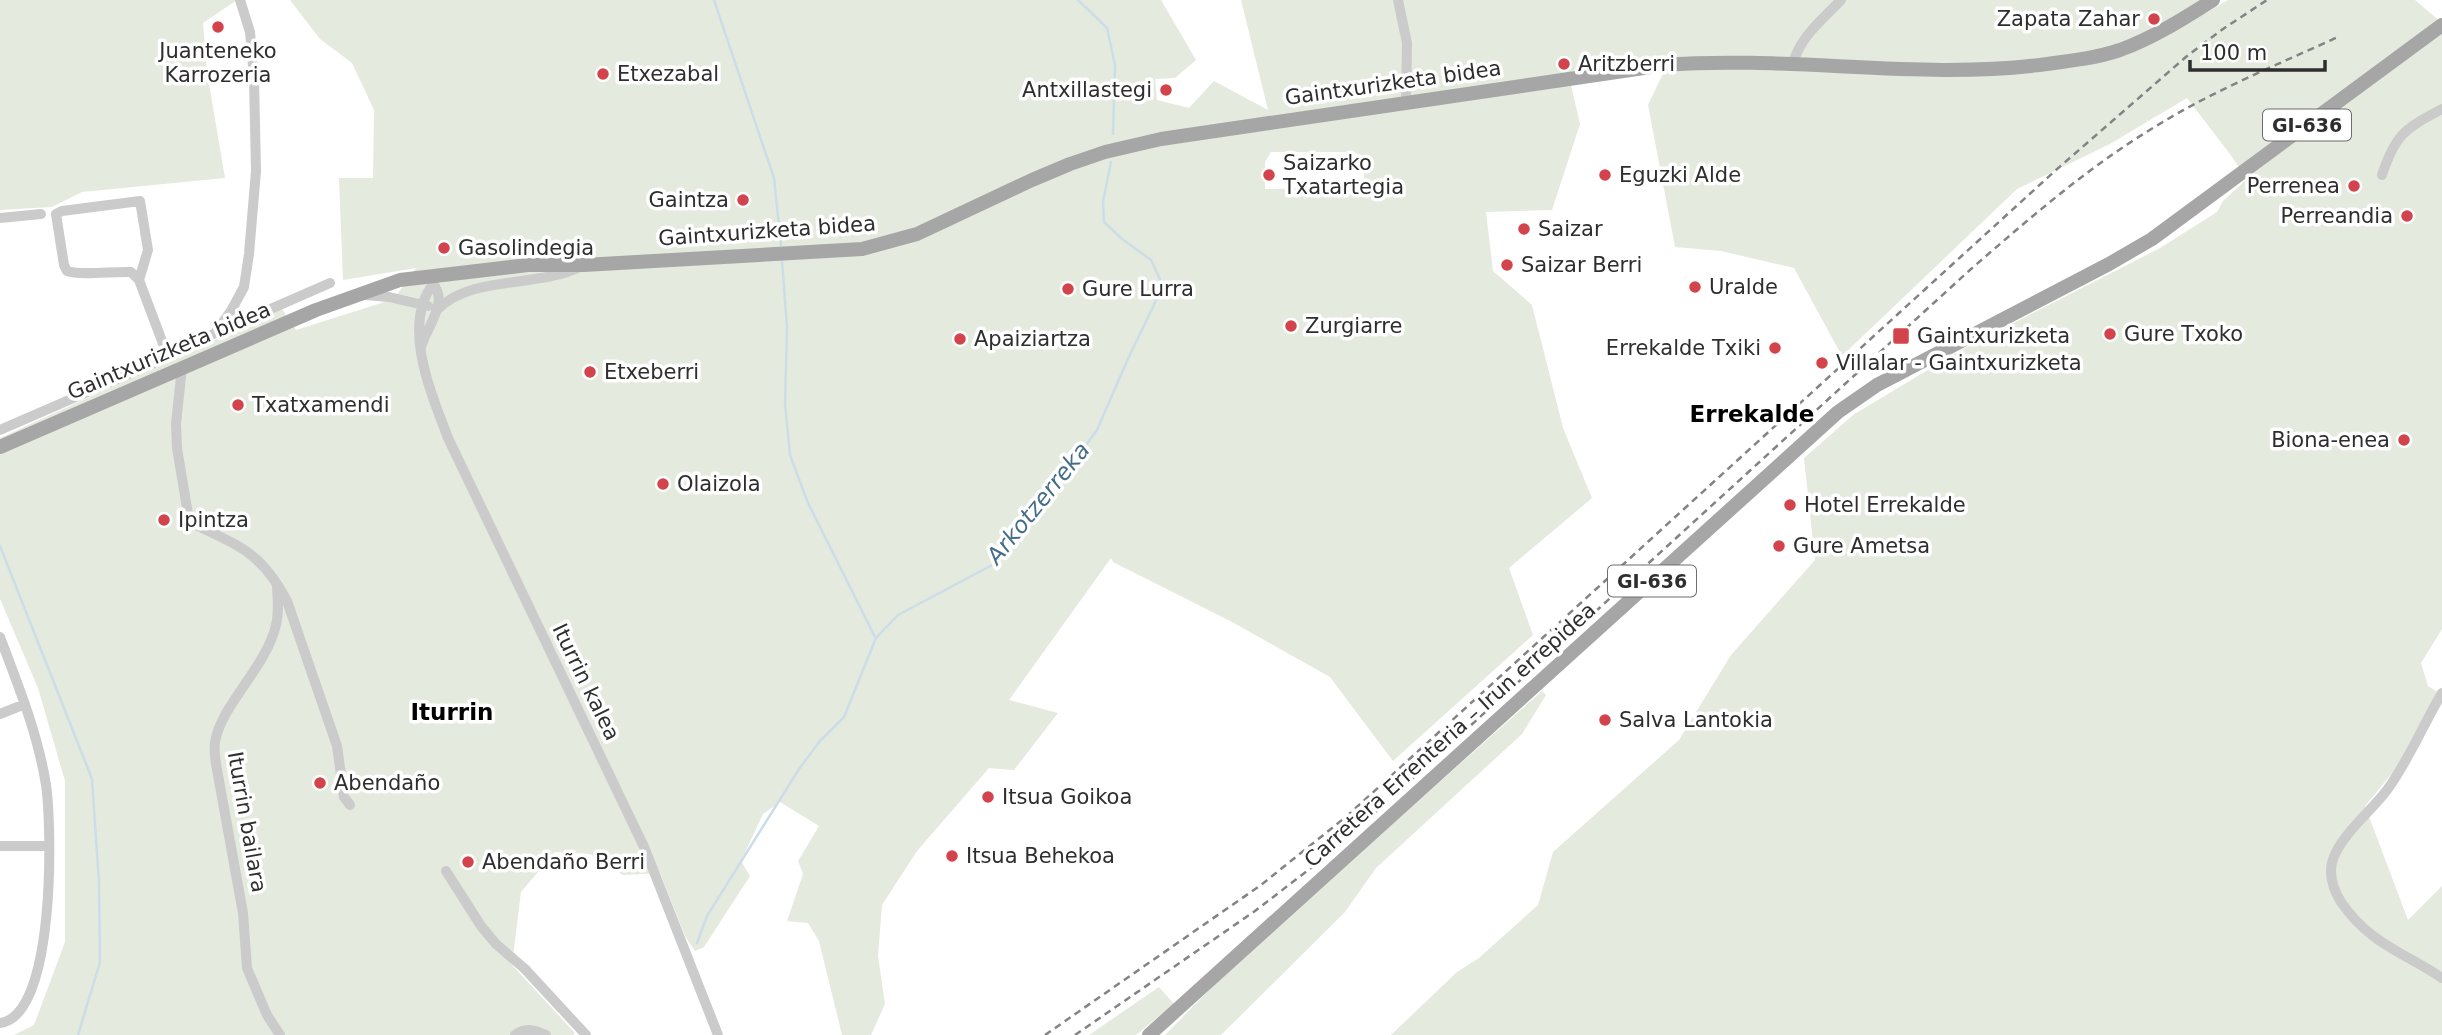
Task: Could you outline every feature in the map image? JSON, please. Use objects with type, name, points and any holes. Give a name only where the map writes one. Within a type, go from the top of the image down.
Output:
[{"type":"main road","name":"Gaintxurizketa bidea","points":[[0,447],[316,310],[385,285],[416,277],[544,264],[584,265],[843,251],[881,246],[917,234],[1070,164],[1124,147],[1185,135],[1664,65],[1725,62],[1968,71],[2017,68],[2117,51],[2145,40],[2213,0]]},
{"type":"main road","name":"Carretera Errenteria – Irun errepidea","points":[[1149,1035],[1838,412],[1877,385],[2152,239],[2442,25]]},
{"type":"main road","name":"Gaintxurizketa bidea","points":[[356,296],[584,265]]},
{"type":"main road","name":"Gaintxurizketa bidea","points":[[433,285],[442,279],[468,276],[481,270]]},
{"type":"main road","points":[[416,277],[433,285]]},
{"type":"street","points":[[215,333],[244,287],[256,172],[250,32],[240,0]]},
{"type":"street","points":[[1398,0],[1407,43],[1406,103]]},
{"type":"street","points":[[1793,63],[1797,49],[1807,35],[1841,0]]},
{"type":"street","points":[[2382,175],[2391,149],[2401,134],[2442,109]]},
{"type":"street","points":[[139,280],[148,250],[141,201],[56,214],[67,271],[131,272],[139,280],[168,357]]},
{"type":"street","points":[[0,218],[41,214]]},
{"type":"street","points":[[438,309],[455,295],[469,290],[549,278],[584,265]]},
{"type":"street","points":[[0,430],[330,283]]},
{"type":"street","points":[[421,347],[438,309],[440,295],[433,285]]},
{"type":"street","name":"Iturrin kalea","points":[[419,334],[422,305],[433,285]]},
{"type":"street","points":[[356,296],[398,299],[438,309]]},
{"type":"street","name":"Iturrin kalea","points":[[398,299],[412,313],[432,394],[448,438],[645,849],[718,1035]]},
{"type":"street","points":[[182,368],[176,424],[177,448],[189,520],[246,550],[263,563],[276,581],[287,601],[337,746],[344,797],[350,805]]},
{"type":"street","name":"Iturrin bailara","points":[[276,581],[276,627],[251,676],[221,723],[215,743],[216,764],[243,913],[247,968],[267,1014],[280,1035]]},
{"type":"street","points":[[0,637],[24,704],[46,783],[48,805],[47,924],[42,953],[20,1012],[0,1023]]},
{"type":"street","points":[[2442,693],[2421,736],[2389,786],[2342,842],[2330,869],[2337,896],[2363,930],[2442,978]]},
{"type":"street","points":[[0,714],[24,704]]},
{"type":"street","points":[[0,846],[48,846]]},
{"type":"street","points":[[446,871],[481,926],[496,944],[525,969],[586,1035]]},
{"type":"street","points":[[514,1035],[520,1031],[533,1030],[546,1035]]},
{"type":"shaded area","points":[[0,0],[237,0],[203,23],[207,72],[225,178],[82,192],[52,207],[0,210]]},
{"type":"shaded area","points":[[290,0],[1161,0],[1196,60],[1175,78],[1155,79],[1157,100],[1189,108],[1214,81],[1268,110],[1241,0],[2209,0],[2203,6],[2206,13],[2228,0],[2415,0],[2442,23],[2442,629],[2421,663],[2428,686],[2439,693],[2412,749],[2365,806],[2408,920],[2442,886],[2442,1035],[1391,1035],[1457,972],[1479,958],[1538,905],[1553,852],[1679,740],[1731,655],[1815,560],[1804,458],[1853,415],[1961,350],[2160,248],[2217,212],[2223,201],[2247,179],[2187,98],[2110,144],[2017,189],[1842,356],[1794,268],[1721,251],[1675,247],[1648,105],[1666,67],[1568,72],[1580,124],[1552,210],[1486,212],[1493,271],[1532,305],[1563,428],[1592,498],[1509,568],[1533,635],[1393,761],[1330,677],[1234,623],[1113,562],[1111,558],[1009,700],[1058,713],[1014,770],[989,768],[917,851],[882,905],[878,956],[885,1004],[871,1035],[842,1035],[819,941],[808,923],[787,921],[803,874],[798,861],[819,826],[780,802],[763,814],[741,861],[750,876],[704,947],[695,951],[685,936],[660,873],[623,875],[590,854],[555,852],[521,892],[512,965],[575,1033],[573,1035],[14,1035],[34,1025],[65,942],[65,781],[38,688],[0,599],[0,438],[282,309],[296,330],[394,299],[416,268],[343,280],[339,178],[373,178],[374,110],[352,63],[320,39]],"holes":[[[1271,152],[1354,152],[1364,158],[1364,187],[1265,189],[1265,162]]]},
{"type":"shaded area","points":[[1542,691],[1546,695],[1522,734],[1376,868],[1345,912],[1221,1035],[1165,1035],[1239,960]]},
{"type":"shaded area","points":[[1159,987],[1174,1004],[1136,1035],[1089,1035]]},
{"type":"waterway","points":[[714,0],[774,178],[781,245]]},
{"type":"waterway","name":"Arkotzerreka","points":[[1078,0],[1107,28],[1115,65],[1113,134]]},
{"type":"waterway","name":"Arkotzerreka","points":[[697,943],[707,916],[799,769],[820,741],[844,717],[876,638],[898,615],[994,564],[1021,533],[1097,430],[1163,286],[1151,260],[1104,222],[1103,202],[1111,162]]},
{"type":"waterway","points":[[782,261],[787,327],[785,404],[790,455],[808,503],[875,637]]},
{"type":"waterway","points":[[0,546],[92,779],[99,883],[100,962],[78,1035]]},
{"type":"railway","points":[[1045,1035],[1261,885],[1347,816],[2056,170],[2187,56],[2267,0]]},
{"type":"railway","points":[[1075,1035],[1255,911],[1333,851],[1971,269],[2059,194],[2129,143],[2198,102],[2340,36]]},
{"type":"place","name":"Zapata Zahar","points":[[2154,19]]},
{"type":"place","name":"Juanteneko Karrozeria","points":[[218,27]]},
{"type":"place","name":"Aritzberri","points":[[1564,64]]},
{"type":"place","name":"Etxezabal","points":[[603,74]]},
{"type":"place","name":"Antxillastegi","points":[[1166,90]]},
{"type":"place","name":"Saizarko Txatartegia","points":[[1269,175]]},
{"type":"place","name":"Eguzki Alde","points":[[1605,175]]},
{"type":"place","name":"Perrenea","points":[[2354,186]]},
{"type":"place","name":"Gaintza","points":[[743,200]]},
{"type":"place","name":"Perreandia","points":[[2407,216]]},
{"type":"place","name":"Saizar","points":[[1524,229]]},
{"type":"place","name":"Gasolindegia","points":[[444,248]]},
{"type":"place","name":"Saizar Berri","points":[[1507,265]]},
{"type":"place","name":"Uralde","points":[[1695,287]]},
{"type":"place","name":"Gure Lurra","points":[[1068,289]]},
{"type":"place","name":"Zurgiarre","points":[[1291,326]]},
{"type":"place","name":"Gure Txoko","points":[[2110,334]]},
{"type":"place","name":"Gaintxurizketa","points":[[1901,336]]},
{"type":"place","name":"Apaiziartza","points":[[960,339]]},
{"type":"place","name":"Errekalde Txiki","points":[[1775,348]]},
{"type":"place","name":"Villalar - Gaintxurizketa","points":[[1822,363]]},
{"type":"place","name":"Etxeberri","points":[[590,372]]},
{"type":"place","name":"Txatxamendi","points":[[238,405]]},
{"type":"place","name":"Biona-enea","points":[[2404,440]]},
{"type":"place","name":"Olaizola","points":[[663,484]]},
{"type":"place","name":"Hotel Errekalde","points":[[1790,505]]},
{"type":"place","name":"Ipintza","points":[[164,520]]},
{"type":"place","name":"Gure Ametsa","points":[[1779,546]]},
{"type":"place","name":"Salva Lantokia","points":[[1605,720]]},
{"type":"place","name":"Abendaño","points":[[320,783]]},
{"type":"place","name":"Itsua Goikoa","points":[[988,797]]},
{"type":"place","name":"Itsua Behekoa","points":[[952,856]]},
{"type":"place","name":"Abendaño Berri","points":[[468,862]]},
{"type":"district","name":"Errekalde","points":[[1752,414]]},
{"type":"district","name":"Iturrin","points":[[452,712]]}]
